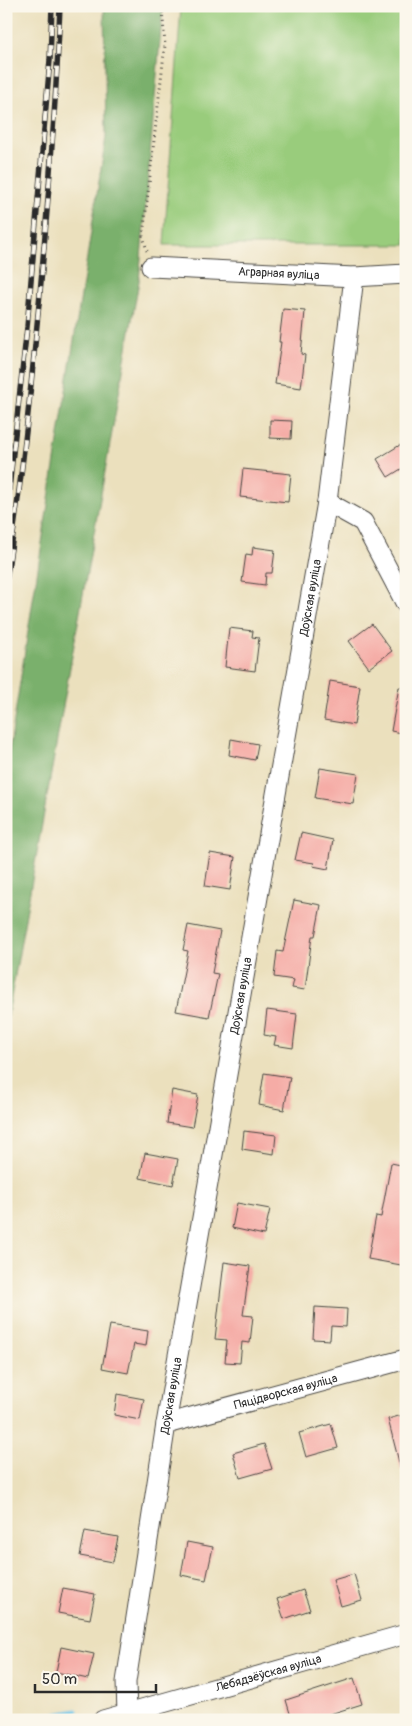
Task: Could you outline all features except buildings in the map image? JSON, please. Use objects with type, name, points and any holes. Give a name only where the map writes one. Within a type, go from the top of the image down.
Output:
[{"type":"street","name":"Аграрная вуліца","points":[[151,267],[354,277],[406,274]]},
{"type":"street","name":"Доўская вуліца","points":[[127,1714],[126,1682],[166,1424],[327,502],[354,277]]},
{"type":"street","points":[[327,502],[363,522],[406,604]]},
{"type":"street","name":"Пяцідворская вуліца","points":[[166,1424],[406,1359]]},
{"type":"street","name":"Лебядзёўская вуліца","points":[[103,1720],[406,1634]]},
{"type":"path","points":[[151,267],[143,236],[165,45],[162,6]]},
{"type":"green space","points":[[104,6],[163,6],[139,281],[6,1026],[6,771],[106,137]]},
{"type":"green space","points":[[181,6],[406,6],[406,245],[164,245]]},
{"type":"waterway","points":[[31,1720],[76,1711]]},
{"type":"railway","points":[[6,516],[27,327],[50,60],[52,6]]},
{"type":"railway","points":[[6,581],[21,477],[39,304],[60,6]]}]
